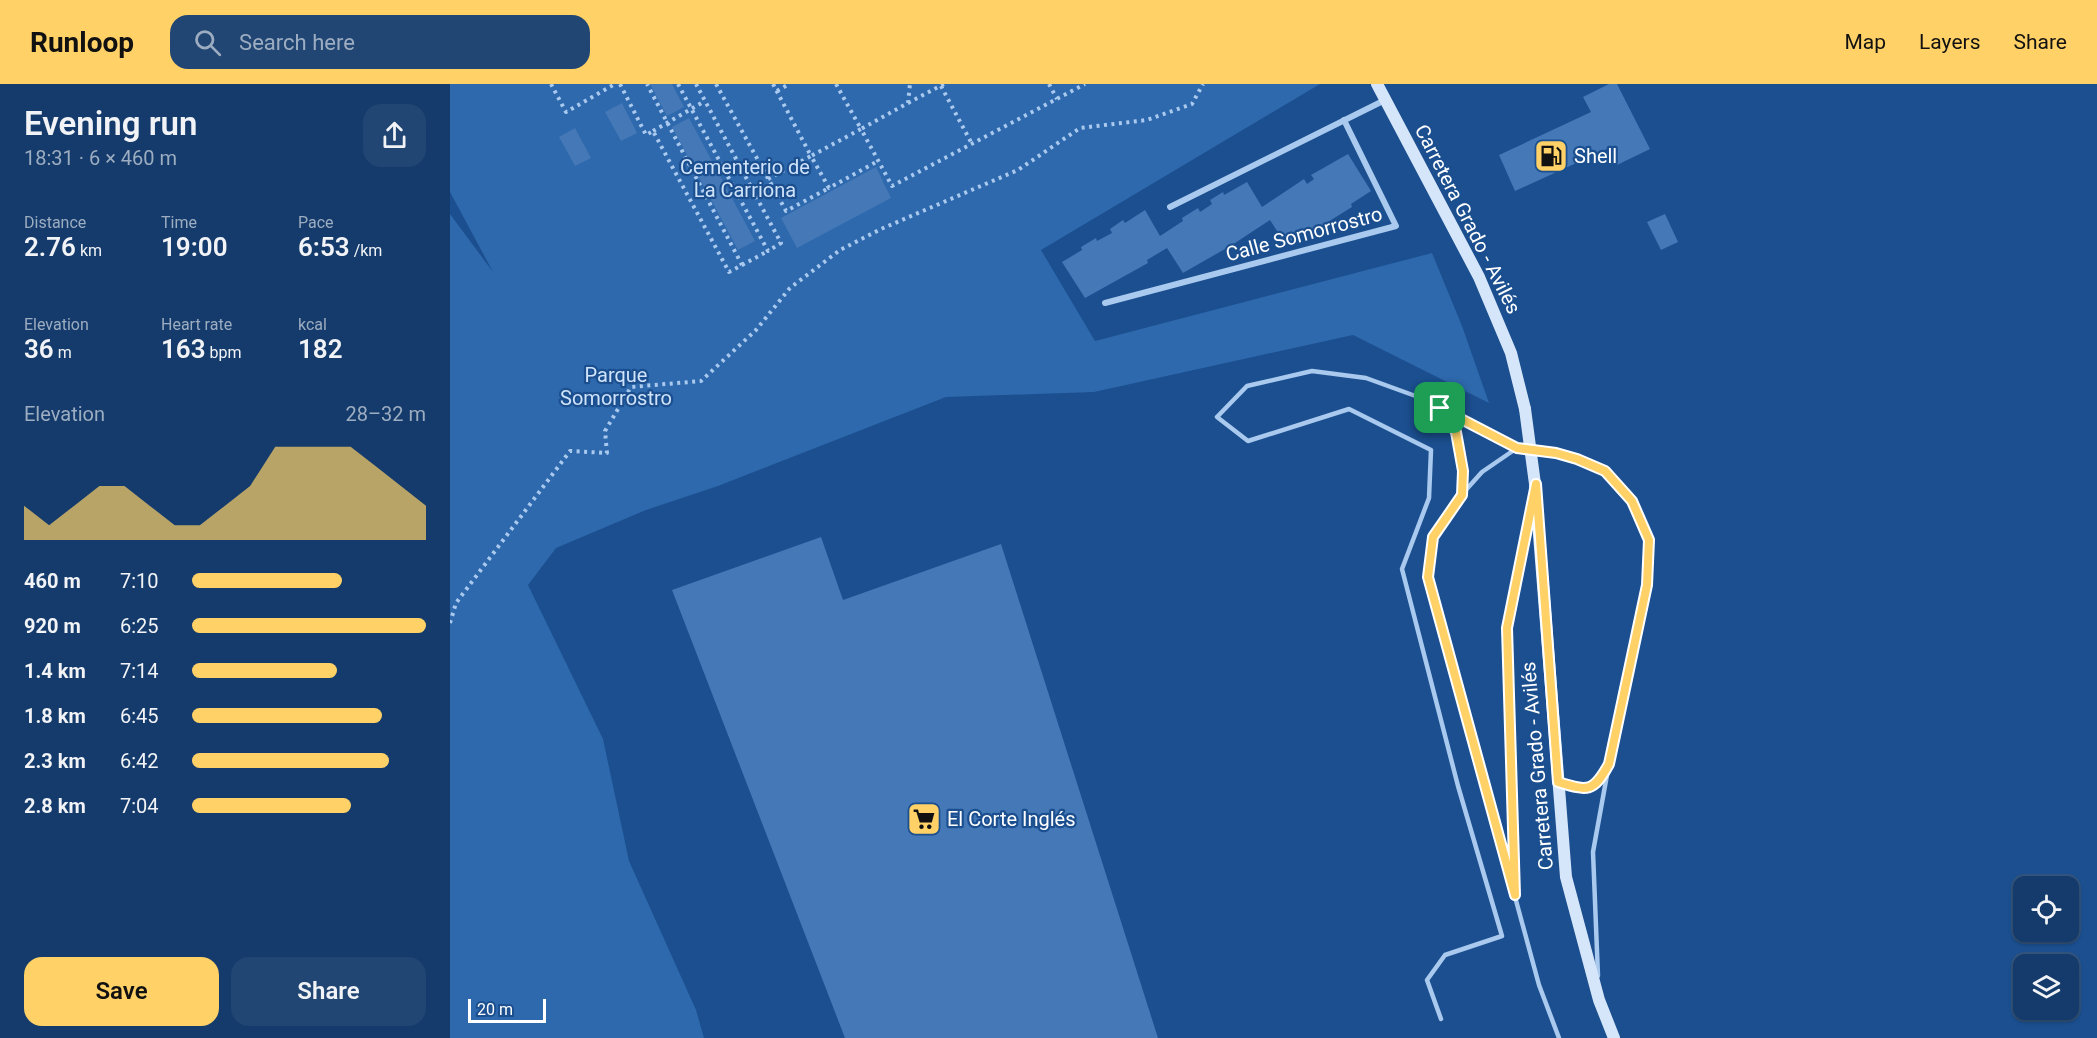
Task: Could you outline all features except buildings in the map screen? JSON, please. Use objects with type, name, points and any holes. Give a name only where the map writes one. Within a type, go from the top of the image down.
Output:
[{"type":"main road","name":"Carretera Grado - Avilés","points":[[1377,84],[1479,277],[1511,353],[1525,409],[1536,484],[1566,877],[1599,1000],[1614,1038]]},
{"type":"street","points":[[1170,207],[1385,100]]},
{"type":"street","name":"Calle Somorrostro","points":[[1106,303],[1396,226],[1344,120]]},
{"type":"lane","points":[[1441,1019],[1427,980],[1444,955],[1502,936],[1458,786],[1402,569],[1429,498],[1431,450],[1349,409],[1248,441],[1217,417],[1247,386],[1312,371],[1366,378],[1421,398],[1517,448],[1556,453],[1605,471],[1632,501],[1649,540],[1647,585],[1593,852],[1599,1000]]},
{"type":"lane","points":[[1440,408],[1456,432],[1463,471],[1462,495]]},
{"type":"lane","points":[[1517,448],[1482,472],[1462,495],[1433,537],[1428,577],[1539,985],[1558,1038]]},
{"type":"lane","points":[[1515,895],[1507,628],[1536,484]]},
{"type":"lane","points":[[1558,782],[1582,789],[1599,782],[1609,764]]},
{"type":"path","points":[[551,84],[567,112],[615,84]]},
{"type":"path","points":[[620,84],[646,135],[705,101]]},
{"type":"path","points":[[647,84],[742,265]]},
{"type":"path","points":[[678,84],[768,251]]},
{"type":"path","points":[[653,131],[729,272],[781,243],[696,84]]},
{"type":"path","points":[[716,84],[786,212],[878,161]]},
{"type":"path","points":[[773,84],[829,188]]},
{"type":"path","points":[[777,91],[789,84]]},
{"type":"path","points":[[836,84],[892,186],[1084,84]]},
{"type":"path","points":[[908,103],[910,84]]},
{"type":"path","points":[[1049,84],[1057,99]]},
{"type":"path","points":[[450,623],[456,603],[570,451],[607,453],[605,431],[631,387],[701,381],[756,330],[790,288],[840,250],[881,229],[1018,171],[1080,128],[1147,120],[1192,104],[1203,84]]},
{"type":"path","points":[[768,179],[943,85],[972,144]]},
{"type":"green space","name":"Parque Somorrostro","points":[[450,84],[1320,84],[1041,250],[1095,341],[1432,253],[1462,326],[1489,403],[1353,335],[1094,392],[946,397],[718,486],[646,510],[556,548],[528,585],[603,739],[629,861],[696,1010],[704,1038],[450,1038],[450,214],[493,272],[450,192]]},
{"type":"place","name":"Shell","points":[[1551,156]]},
{"type":"place","name":"El Corte Inglés","points":[[924,819]]},
{"type":"route","points":[[1440,408],[1517,448],[1556,453],[1605,471],[1632,501],[1649,540],[1647,585],[1609,764],[1599,782],[1582,789],[1558,782],[1536,484],[1507,628],[1515,895],[1428,577],[1433,537],[1462,495],[1462,454],[1456,432],[1440,408]]},
{"type":"park label","name":"Cementerio de La Carriona","points":[[745,178]]}]
